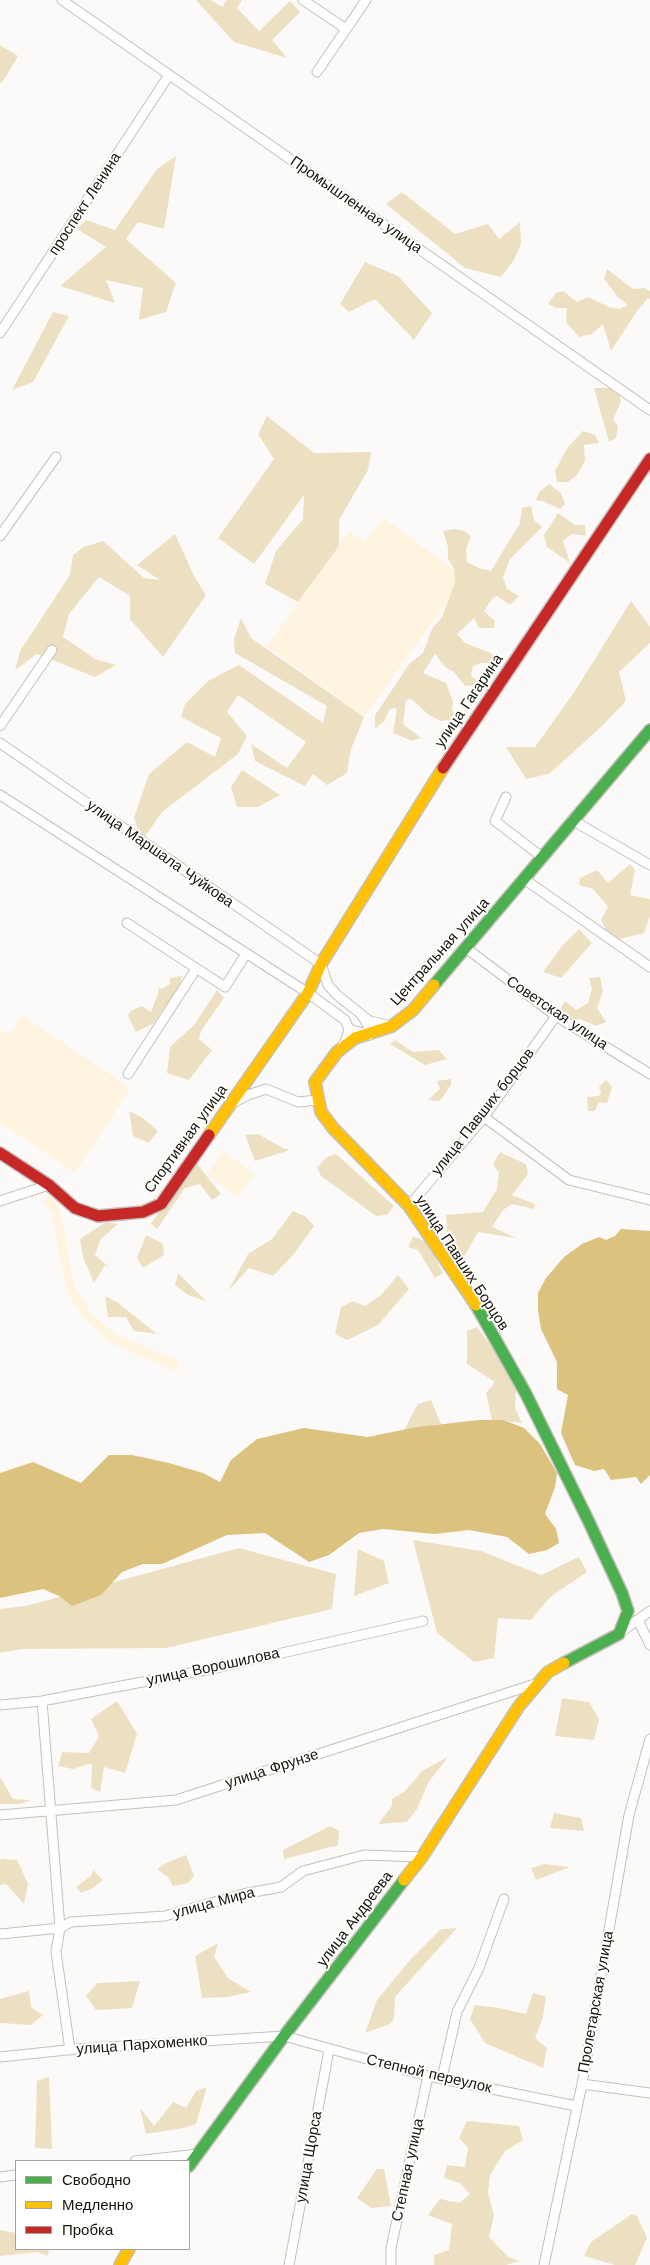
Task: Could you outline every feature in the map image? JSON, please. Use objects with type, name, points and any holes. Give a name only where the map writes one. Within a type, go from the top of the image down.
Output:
[{"type":"main road","name":"улица Гагарина","points":[[308,993],[321,964],[431,786],[650,459]]},
{"type":"main road","name":"Центральная улица","points":[[318,1100],[315,1082],[337,1052],[354,1038],[370,1035],[392,1026],[413,1010],[650,730]]},
{"type":"main road","name":"Спортивная улица","points":[[0,1153],[48,1185],[75,1208],[98,1216],[144,1212],[161,1204],[308,993]]},
{"type":"main road","name":"улица Павших Борцов","points":[[318,1100],[321,1112],[333,1128],[408,1206],[476,1306],[526,1394],[622,1593],[628,1611],[619,1634]]},
{"type":"main road","name":"улица Андреева","points":[[190,2165],[284,2036],[422,1857],[519,1706],[536,1684],[548,1672],[619,1634]]},
{"type":"main road","points":[[120,2265],[128,2250]]},
{"type":"street","name":"Промышленная улица","points":[[62,0],[650,410]]},
{"type":"street","points":[[303,0],[346,29]]},
{"type":"street","points":[[317,72],[366,0]]},
{"type":"street","name":"проспект Ленина","points":[[0,333],[169,76]]},
{"type":"street","points":[[0,536],[56,458]]},
{"type":"street","points":[[0,726],[52,650]]},
{"type":"street","name":"улица Маршала Чуйкова","points":[[0,743],[321,964]]},
{"type":"street","points":[[0,795],[308,993],[345,1020],[349,1029],[346,1040],[337,1052]]},
{"type":"street","points":[[506,797],[494,821],[542,857]]},
{"type":"street","points":[[572,820],[650,865]]},
{"type":"street","points":[[524,879],[650,967]]},
{"type":"street","points":[[127,922],[225,987],[246,954]]},
{"type":"street","name":"Советская улица","points":[[466,948],[556,1016],[650,1074]]},
{"type":"street","points":[[321,964],[328,985],[337,995],[370,1022],[392,1026]]},
{"type":"street","points":[[128,1074],[196,969]]},
{"type":"street","points":[[349,1029],[370,1035],[362,1015]]},
{"type":"street","name":"улица Павших борцов","points":[[408,1206],[484,1117],[556,1016]]},
{"type":"street","points":[[231,1104],[248,1095],[266,1089],[298,1102],[318,1100]]},
{"type":"street","points":[[484,1117],[569,1180],[650,1200]]},
{"type":"street","points":[[0,1201],[48,1185]]},
{"type":"street","points":[[619,1634],[650,1611]]},
{"type":"street","points":[[638,1620],[650,1645]]},
{"type":"street","name":"улица Ворошилова","points":[[0,1705],[42,1701],[216,1668],[423,1621]]},
{"type":"street","name":"улица Фрунзе","points":[[0,1815],[176,1800],[536,1684]]},
{"type":"street","points":[[42,1701],[60,1928],[56,1952],[70,2050]]},
{"type":"street","name":"Пролетарская улица","points":[[544,2265],[582,2084],[629,1815],[650,1743]]},
{"type":"street","name":"улица Мира","points":[[0,1934],[60,1928],[71,1922],[165,1916],[243,1894],[281,1887],[303,1871],[364,1855],[422,1857]]},
{"type":"street","points":[[442,2078],[457,2012],[479,1968],[504,1899]]},
{"type":"street","name":"Степной переулок","points":[[284,2036],[428,2076],[576,2106]]},
{"type":"street","name":"улица Пархоменко","points":[[0,2057],[70,2050],[284,2036]]},
{"type":"street","name":"улица Щорса","points":[[289,2265],[329,2050]]},
{"type":"street","name":"Степная улица","points":[[390,2265],[391,2248],[428,2076]]},
{"type":"street","points":[[582,2084],[650,2094]]},
{"type":"street","points":[[144,2160],[198,2154]]},
{"type":"street","points":[[0,2177],[15,2175]]},
{"type":"shaded area","points":[[196,0],[211,0],[222,7],[227,0],[242,0],[237,8],[259,31],[290,1],[300,12],[272,40],[287,58],[234,42]]},
{"type":"shaded area","points":[[0,45],[18,56],[2,83],[0,82]]},
{"type":"shaded area","points":[[176,156],[164,229],[138,222],[126,239],[176,283],[166,312],[139,320],[143,288],[106,280],[115,303],[60,286],[106,247],[77,229],[86,220],[115,230],[157,169]]},
{"type":"shaded area","points":[[402,192],[455,234],[488,224],[499,239],[520,222],[521,244],[514,260],[501,277],[465,268],[386,204]]},
{"type":"shaded area","points":[[365,262],[398,276],[432,313],[414,340],[375,299],[349,312],[340,304]]},
{"type":"shaded area","points":[[607,269],[633,289],[644,288],[650,291],[650,299],[648,298],[637,311],[611,351],[603,324],[592,334],[579,337],[566,322],[567,308],[556,308],[548,304],[556,293],[563,291],[577,302],[588,297],[609,307],[619,309],[628,305],[618,297],[604,279]]},
{"type":"shaded area","points":[[53,312],[69,316],[33,382],[12,390]]},
{"type":"shaded area","points":[[594,388],[610,388],[620,395],[621,401],[613,420],[618,426],[616,438],[609,442]]},
{"type":"shaded area","points":[[267,416],[314,453],[371,452],[368,470],[339,520],[339,546],[298,602],[265,584],[276,551],[303,519],[304,495],[254,564],[218,538],[274,459],[258,434]]},
{"type":"shaded area","points":[[583,431],[595,435],[599,443],[584,445],[585,461],[577,475],[568,482],[557,482],[555,471],[568,447]]},
{"type":"shaded area","points":[[549,484],[561,493],[565,504],[560,509],[543,501],[536,500],[539,492]]},
{"type":"shaded area","points":[[531,506],[534,520],[542,527],[510,559],[503,577],[507,589],[519,596],[510,605],[497,596],[492,599],[484,611],[495,621],[494,628],[479,628],[474,618],[457,634],[465,643],[493,654],[492,663],[481,663],[473,666],[471,676],[482,684],[465,686],[454,672],[445,667],[435,654],[423,673],[446,683],[453,701],[452,709],[457,719],[441,721],[429,715],[411,699],[406,700],[403,724],[421,738],[412,741],[393,733],[397,708],[390,709],[384,721],[375,729],[375,715],[410,663],[423,653],[432,629],[442,617],[455,583],[454,569],[448,559],[448,547],[443,531],[454,529],[465,531],[471,537],[466,549],[467,562],[491,571],[520,523],[522,508]]},
{"type":"shaded area","points":[[558,513],[575,525],[585,525],[586,536],[572,534],[563,541],[570,563],[547,547],[544,535]]},
{"type":"shaded area","points":[[383,518],[465,577],[364,717],[267,646],[349,531],[365,542]]},
{"type":"shaded area","points":[[175,534],[194,576],[206,595],[163,657],[130,619],[130,596],[99,577],[69,614],[63,637],[95,659],[116,665],[95,677],[37,654],[15,670],[20,651],[70,575],[73,555],[84,547],[103,541],[144,578],[160,580],[137,565]]},
{"type":"shaded area","points":[[631,601],[650,627],[650,643],[619,672],[626,701],[601,727],[549,774],[526,779],[506,747],[535,747],[575,691]]},
{"type":"shaded area","points":[[241,618],[251,638],[364,717],[351,749],[347,773],[327,785],[313,774],[305,786],[255,761],[251,744],[287,768],[306,742],[238,695],[227,712],[247,736],[238,754],[162,812],[142,841],[134,818],[149,774],[187,742],[215,757],[221,738],[181,717],[185,704],[208,681],[239,665],[323,723],[327,706],[235,653],[234,639]]},
{"type":"shaded area","points":[[242,770],[280,795],[258,807],[237,807],[231,787]]},
{"type":"shaded area","points":[[630,864],[635,870],[630,895],[650,899],[650,916],[644,933],[620,939],[608,933],[601,920],[608,907],[593,889],[579,885],[580,878],[597,870],[608,883]]},
{"type":"shaded area","points":[[579,929],[592,943],[561,978],[543,972],[562,946]]},
{"type":"shaded area","points":[[182,976],[180,985],[154,1023],[136,1032],[128,1016],[131,1011],[142,1006],[151,1012],[158,994],[158,988],[162,989],[170,984],[170,978]]},
{"type":"shaded area","points":[[600,977],[603,991],[597,1008],[606,1022],[596,1026],[580,1019],[571,1021],[556,1016],[565,1001],[576,1010],[588,1003],[592,989],[589,978]]},
{"type":"shaded area","points":[[217,990],[224,998],[201,1031],[199,1039],[212,1050],[189,1080],[167,1073],[170,1047],[195,1024]]},
{"type":"shaded area","points":[[22,1015],[131,1088],[75,1173],[0,1123],[0,1029],[9,1035]]},
{"type":"shaded area","points":[[395,1040],[413,1052],[439,1050],[447,1059],[425,1065],[390,1044]]},
{"type":"shaded area","points":[[451,1079],[451,1085],[440,1101],[428,1100],[440,1089],[437,1081]]},
{"type":"shaded area","points":[[606,1080],[612,1087],[607,1103],[599,1102],[595,1111],[588,1111],[587,1097],[599,1096],[601,1093],[599,1087]]},
{"type":"shaded area","points":[[129,1111],[143,1118],[158,1131],[149,1143],[133,1136]]},
{"type":"shaded area","points":[[258,1134],[290,1150],[255,1161],[245,1135]]},
{"type":"shaded area","points":[[223,1151],[255,1174],[238,1197],[207,1175]]},
{"type":"shaded area","points":[[500,1152],[526,1164],[528,1174],[512,1195],[535,1204],[534,1209],[512,1204],[503,1210],[492,1227],[516,1238],[478,1232],[465,1255],[454,1262],[448,1242],[446,1215],[483,1212],[497,1189],[499,1173],[493,1164]]},
{"type":"shaded area","points":[[336,1154],[394,1206],[387,1215],[376,1216],[321,1176],[317,1168],[327,1157]]},
{"type":"shaded area","points":[[197,1164],[221,1194],[212,1200],[200,1184],[185,1188],[157,1229],[151,1223]]},
{"type":"shaded area","points":[[49,1195],[58,1206],[64,1227],[74,1285],[92,1314],[115,1334],[179,1361],[176,1371],[111,1343],[85,1320],[67,1292],[51,1212],[42,1202]]},
{"type":"shaded area","points":[[293,1211],[306,1217],[314,1226],[293,1255],[273,1276],[249,1268],[228,1291],[248,1254],[272,1239]]},
{"type":"shaded area","points":[[106,1222],[118,1224],[100,1240],[95,1255],[110,1268],[105,1265],[94,1283],[83,1257],[80,1239]]},
{"type":"shaded area","points":[[621,1229],[650,1231],[650,1475],[641,1484],[636,1477],[611,1480],[604,1469],[594,1471],[575,1465],[561,1433],[568,1395],[557,1389],[557,1362],[541,1329],[538,1310],[538,1293],[546,1278],[564,1257],[582,1244],[599,1237],[606,1240],[615,1236]]},
{"type":"shaded area","points":[[146,1235],[163,1244],[164,1255],[143,1268],[137,1258]]},
{"type":"shaded area","points":[[413,1236],[428,1243],[443,1273],[435,1278],[418,1250],[408,1247]]},
{"type":"shaded area","points":[[178,1273],[206,1301],[188,1295],[175,1285]]},
{"type":"shaded area","points":[[398,1275],[409,1289],[378,1325],[347,1340],[335,1334],[341,1307],[353,1301],[365,1306],[381,1295]]},
{"type":"shaded area","points":[[105,1296],[117,1302],[157,1334],[134,1331],[126,1317],[108,1317]]},
{"type":"shaded area","points":[[477,1327],[505,1365],[516,1391],[515,1408],[522,1423],[492,1420],[486,1393],[495,1382],[467,1364],[467,1331]]},
{"type":"shaded area","points":[[431,1400],[441,1424],[404,1430],[418,1404]]},
{"type":"shaded area","points":[[479,1420],[503,1420],[524,1428],[540,1444],[557,1473],[555,1487],[545,1514],[556,1529],[559,1543],[547,1550],[529,1554],[507,1537],[469,1530],[435,1534],[383,1529],[359,1533],[329,1555],[309,1562],[265,1533],[227,1535],[162,1564],[143,1564],[122,1572],[101,1595],[72,1606],[59,1596],[43,1589],[0,1598],[0,1473],[33,1462],[81,1483],[109,1455],[132,1455],[203,1473],[220,1482],[231,1460],[257,1439],[304,1428],[368,1437],[417,1427]]},
{"type":"shaded area","points":[[413,1540],[481,1551],[541,1575],[579,1557],[587,1572],[550,1597],[531,1620],[498,1618],[494,1658],[474,1662],[437,1633]]},
{"type":"shaded area","points":[[239,1548],[336,1574],[332,1609],[166,1648],[21,1649],[0,1653],[0,1609],[26,1606]]},
{"type":"shaded area","points":[[358,1549],[384,1561],[389,1583],[354,1596]]},
{"type":"shaded area","points":[[562,1698],[589,1702],[599,1719],[594,1740],[555,1736]]},
{"type":"shaded area","points":[[117,1701],[137,1734],[125,1773],[104,1767],[100,1792],[91,1788],[92,1763],[73,1769],[58,1766],[62,1752],[89,1753],[99,1736],[91,1719]]},
{"type":"shaded area","points":[[448,1757],[428,1783],[417,1809],[407,1822],[378,1824],[392,1806],[392,1799],[405,1791],[422,1771]]},
{"type":"shaded area","points":[[0,1777],[13,1799],[31,1800],[21,1804],[0,1804]]},
{"type":"shaded area","points":[[554,1813],[581,1818],[584,1831],[550,1828]]},
{"type":"shaded area","points":[[330,1826],[339,1831],[338,1845],[284,1859],[283,1850]]},
{"type":"shaded area","points":[[186,1855],[194,1876],[188,1883],[173,1886],[168,1877],[157,1869]]},
{"type":"shaded area","points":[[0,1860],[17,1860],[28,1884],[24,1904],[6,1884],[0,1885]]},
{"type":"shaded area","points":[[545,1864],[570,1867],[536,1880],[531,1868]]},
{"type":"shaded area","points":[[93,1870],[103,1880],[93,1888],[81,1893],[76,1887],[92,1875]]},
{"type":"shaded area","points":[[457,1928],[395,1997],[394,2019],[390,2024],[365,2033],[377,2000],[410,1960],[441,1929]]},
{"type":"shaded area","points":[[218,1943],[214,1957],[228,1978],[251,1992],[227,1997],[202,1998],[195,1956]]},
{"type":"shaded area","points":[[140,1981],[132,2008],[96,2010],[86,1996],[97,1983]]},
{"type":"shaded area","points":[[29,1991],[31,2007],[43,2015],[31,2025],[0,2023],[0,1999]]},
{"type":"shaded area","points":[[533,1993],[546,1997],[543,2017],[535,2038],[547,2048],[543,2068],[485,2043],[470,2019],[475,2005],[526,2014]]},
{"type":"shaded area","points":[[49,2077],[52,2149],[35,2148],[37,2081]]},
{"type":"shaded area","points":[[207,2087],[196,2124],[184,2128],[146,2134],[140,2108],[154,2126],[173,2102],[186,2108],[196,2091]]},
{"type":"shaded area","points":[[467,2121],[519,2126],[523,2140],[505,2151],[490,2175],[488,2193],[494,2215],[489,2237],[508,2257],[520,2261],[506,2265],[434,2265],[434,2255],[449,2250],[452,2224],[428,2215],[440,2199],[459,2203],[470,2194],[460,2183],[444,2178],[447,2165],[465,2167],[468,2148],[459,2138]]},
{"type":"shaded area","points":[[377,2169],[384,2169],[391,2206],[371,2208],[357,2198]]},
{"type":"shaded area","points":[[632,2214],[637,2216],[647,2238],[635,2265],[615,2265],[584,2256],[591,2242]]},
{"type":"shaded area","points":[[0,2230],[15,2233],[15,2250],[49,2250],[48,2256],[37,2252],[0,2256]]},
{"type":"traffic: fast","points":[[434,985],[650,730]]},
{"type":"traffic: fast","points":[[476,1305],[526,1394],[589,1522],[622,1593],[628,1611],[619,1634],[564,1663]]},
{"type":"traffic: fast","points":[[190,2165],[284,2036],[404,1880]]},
{"type":"traffic: slow","points":[[209,1135],[308,993],[321,964],[443,768]]},
{"type":"traffic: slow","points":[[434,985],[413,1010],[392,1026],[355,1038],[337,1052],[315,1082],[321,1112],[333,1128],[409,1206],[476,1305]]},
{"type":"traffic: slow","points":[[404,1880],[422,1857],[519,1706],[548,1672],[564,1663]]},
{"type":"traffic: slow","points":[[120,2265],[128,2250]]},
{"type":"traffic: jam","points":[[443,768],[650,459]]},
{"type":"traffic: jam","points":[[0,1153],[49,1185],[75,1208],[98,1216],[143,1212],[161,1204],[209,1135]]}]
